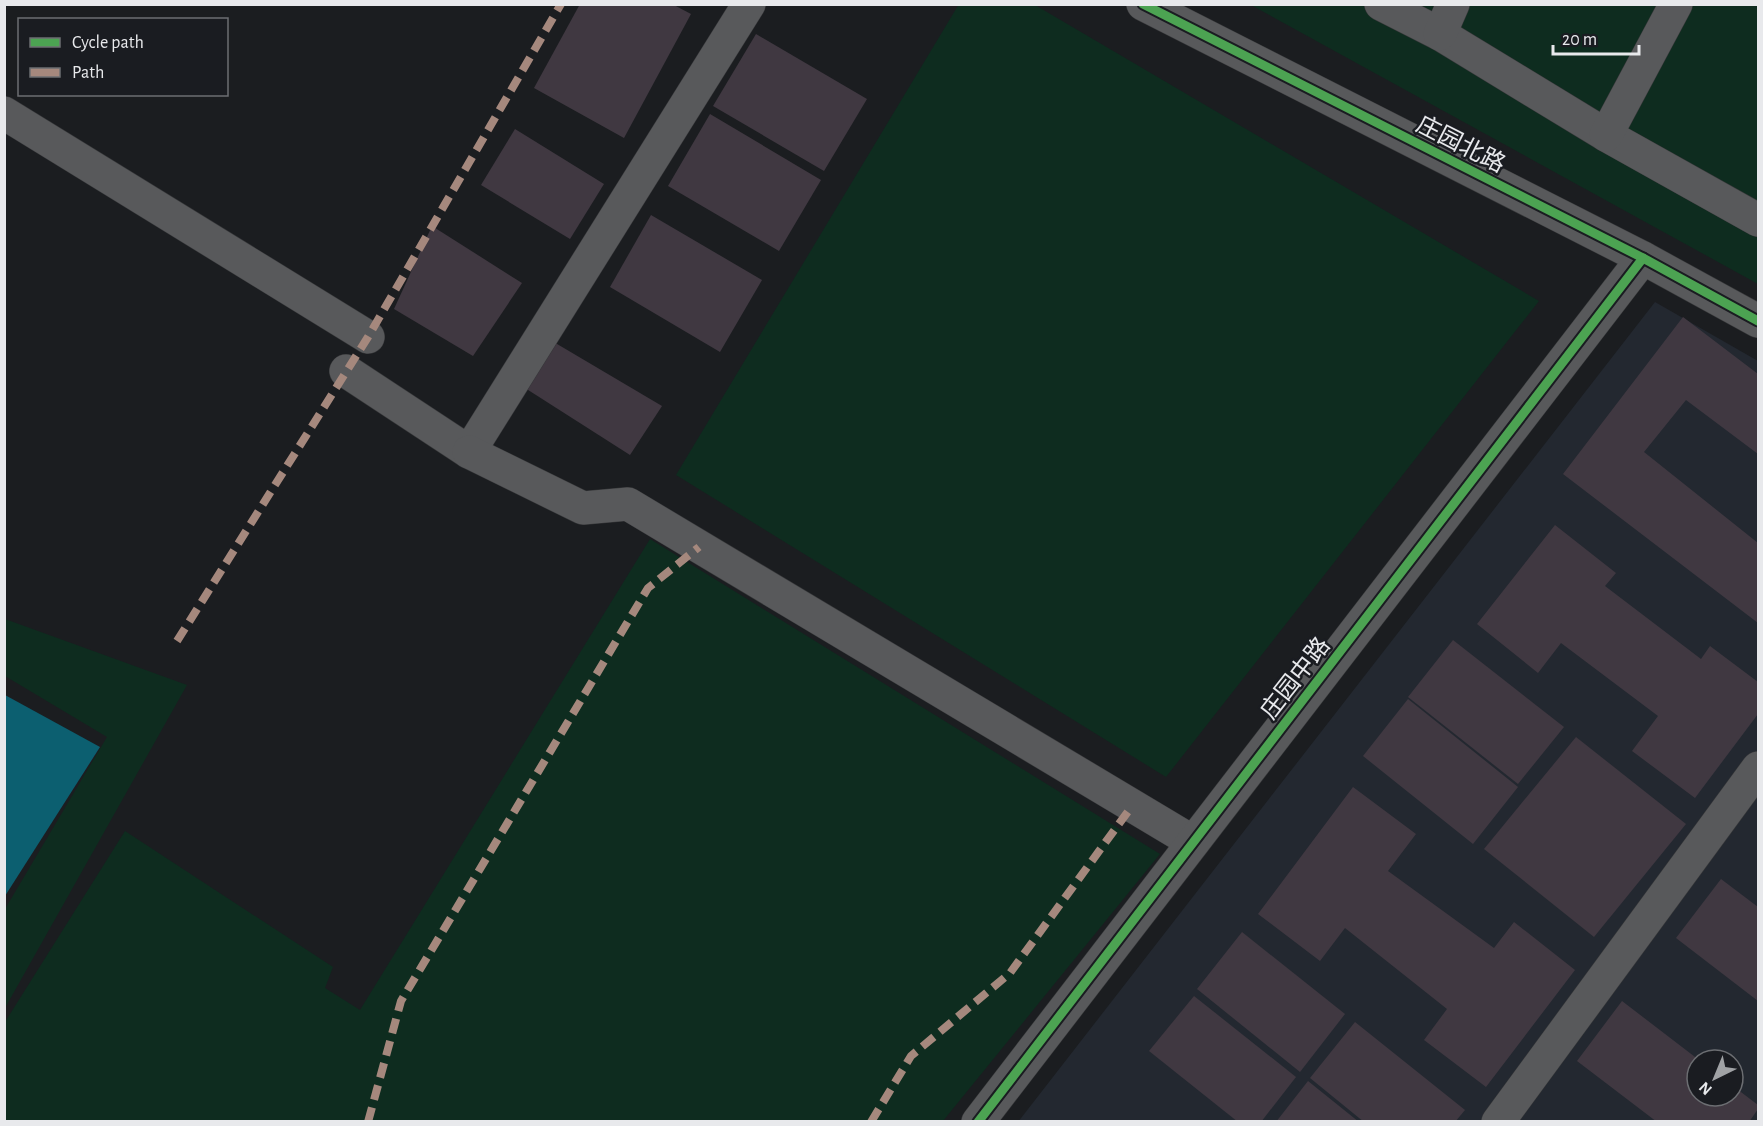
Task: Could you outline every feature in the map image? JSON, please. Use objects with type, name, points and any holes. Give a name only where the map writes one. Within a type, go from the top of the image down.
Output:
[{"type":"street","points":[[469,452],[749,4]]},
{"type":"street","name":"庄园北路","points":[[1143,4],[1643,258],[1758,321]]},
{"type":"street","points":[[1381,4],[1440,34],[1606,135],[1758,220]]},
{"type":"street","points":[[1440,34],[1453,4]]},
{"type":"street","points":[[1606,135],[1676,4]]},
{"type":"street","points":[[4,113],[368,337]]},
{"type":"street","name":"庄园中路","points":[[978,1122],[1643,258]]},
{"type":"street","points":[[346,371],[469,452],[583,508],[627,504],[1193,842]]},
{"type":"street","points":[[1498,1122],[1758,768]]},
{"type":"shaded area","points":[[1655,302],[1758,361],[1758,1121],[1018,1122]]},
{"type":"green space","points":[[959,4],[1035,5],[1539,301],[1166,777],[676,475]]},
{"type":"green space","points":[[1251,5],[1758,5],[1758,284]]},
{"type":"green space","points":[[650,539],[1160,854],[943,1121],[5,1121],[5,1022],[125,831],[333,967],[325,988],[360,1010]]},
{"type":"green space","points":[[5,619],[187,685],[5,1008],[5,909],[107,737],[5,676]]},
{"type":"water","points":[[5,695],[100,747],[5,896]]},
{"type":"building","points":[[580,4],[672,4],[691,14],[624,138],[534,88]]},
{"type":"building","points":[[756,34],[867,99],[824,171],[713,106]]},
{"type":"building","points":[[710,114],[821,180],[779,251],[668,186]]},
{"type":"building","points":[[515,129],[604,184],[570,239],[481,185]]},
{"type":"building","points":[[651,215],[762,280],[720,352],[610,287]]},
{"type":"building","points":[[432,226],[522,283],[473,356],[394,309]]},
{"type":"building","points":[[1683,317],[1758,374],[1758,454],[1686,400],[1644,452],[1758,543],[1758,623],[1563,474]]},
{"type":"building","points":[[552,341],[662,406],[630,455],[525,388]]},
{"type":"building","points":[[1555,525],[1616,573],[1605,586],[1701,659],[1710,646],[1758,682],[1758,714],[1695,798],[1632,751],[1658,716],[1561,643],[1538,673],[1477,624]]},
{"type":"building","points":[[1453,640],[1564,727],[1518,784],[1408,697]]},
{"type":"building","points":[[1408,699],[1518,787],[1473,844],[1363,756]]},
{"type":"building","points":[[1576,737],[1686,824],[1594,937],[1484,849]]},
{"type":"building","points":[[1353,787],[1416,834],[1388,871],[1494,948],[1514,922],[1575,970],[1486,1087],[1424,1040],[1447,1009],[1345,928],[1320,961],[1258,914]]},
{"type":"building","points":[[1721,879],[1758,907],[1758,1001],[1676,938]]},
{"type":"building","points":[[1242,932],[1345,1014],[1300,1072],[1197,989]]},
{"type":"building","points":[[1194,996],[1296,1077],[1261,1122],[1238,1122],[1149,1051]]},
{"type":"building","points":[[1622,1001],[1685,1049],[1685,1108],[1745,1108],[1745,1095],[1758,1105],[1758,1109],[1749,1122],[1657,1122],[1577,1061]]},
{"type":"building","points":[[1355,1022],[1465,1110],[1455,1122],[1364,1122],[1310,1078]]},
{"type":"building","points":[[1308,1081],[1359,1122],[1276,1122]]},
{"type":"marked path","points":[[177,641],[368,337],[561,4]]},
{"type":"marked path","points":[[368,1122],[401,1001],[648,588],[699,547]]},
{"type":"marked path","points":[[871,1122],[911,1056],[1010,973],[1132,806]]},
{"type":"cycle path","points":[[1143,4],[1643,258],[1758,321]]},
{"type":"cycle path","points":[[978,1122],[1643,258]]}]
